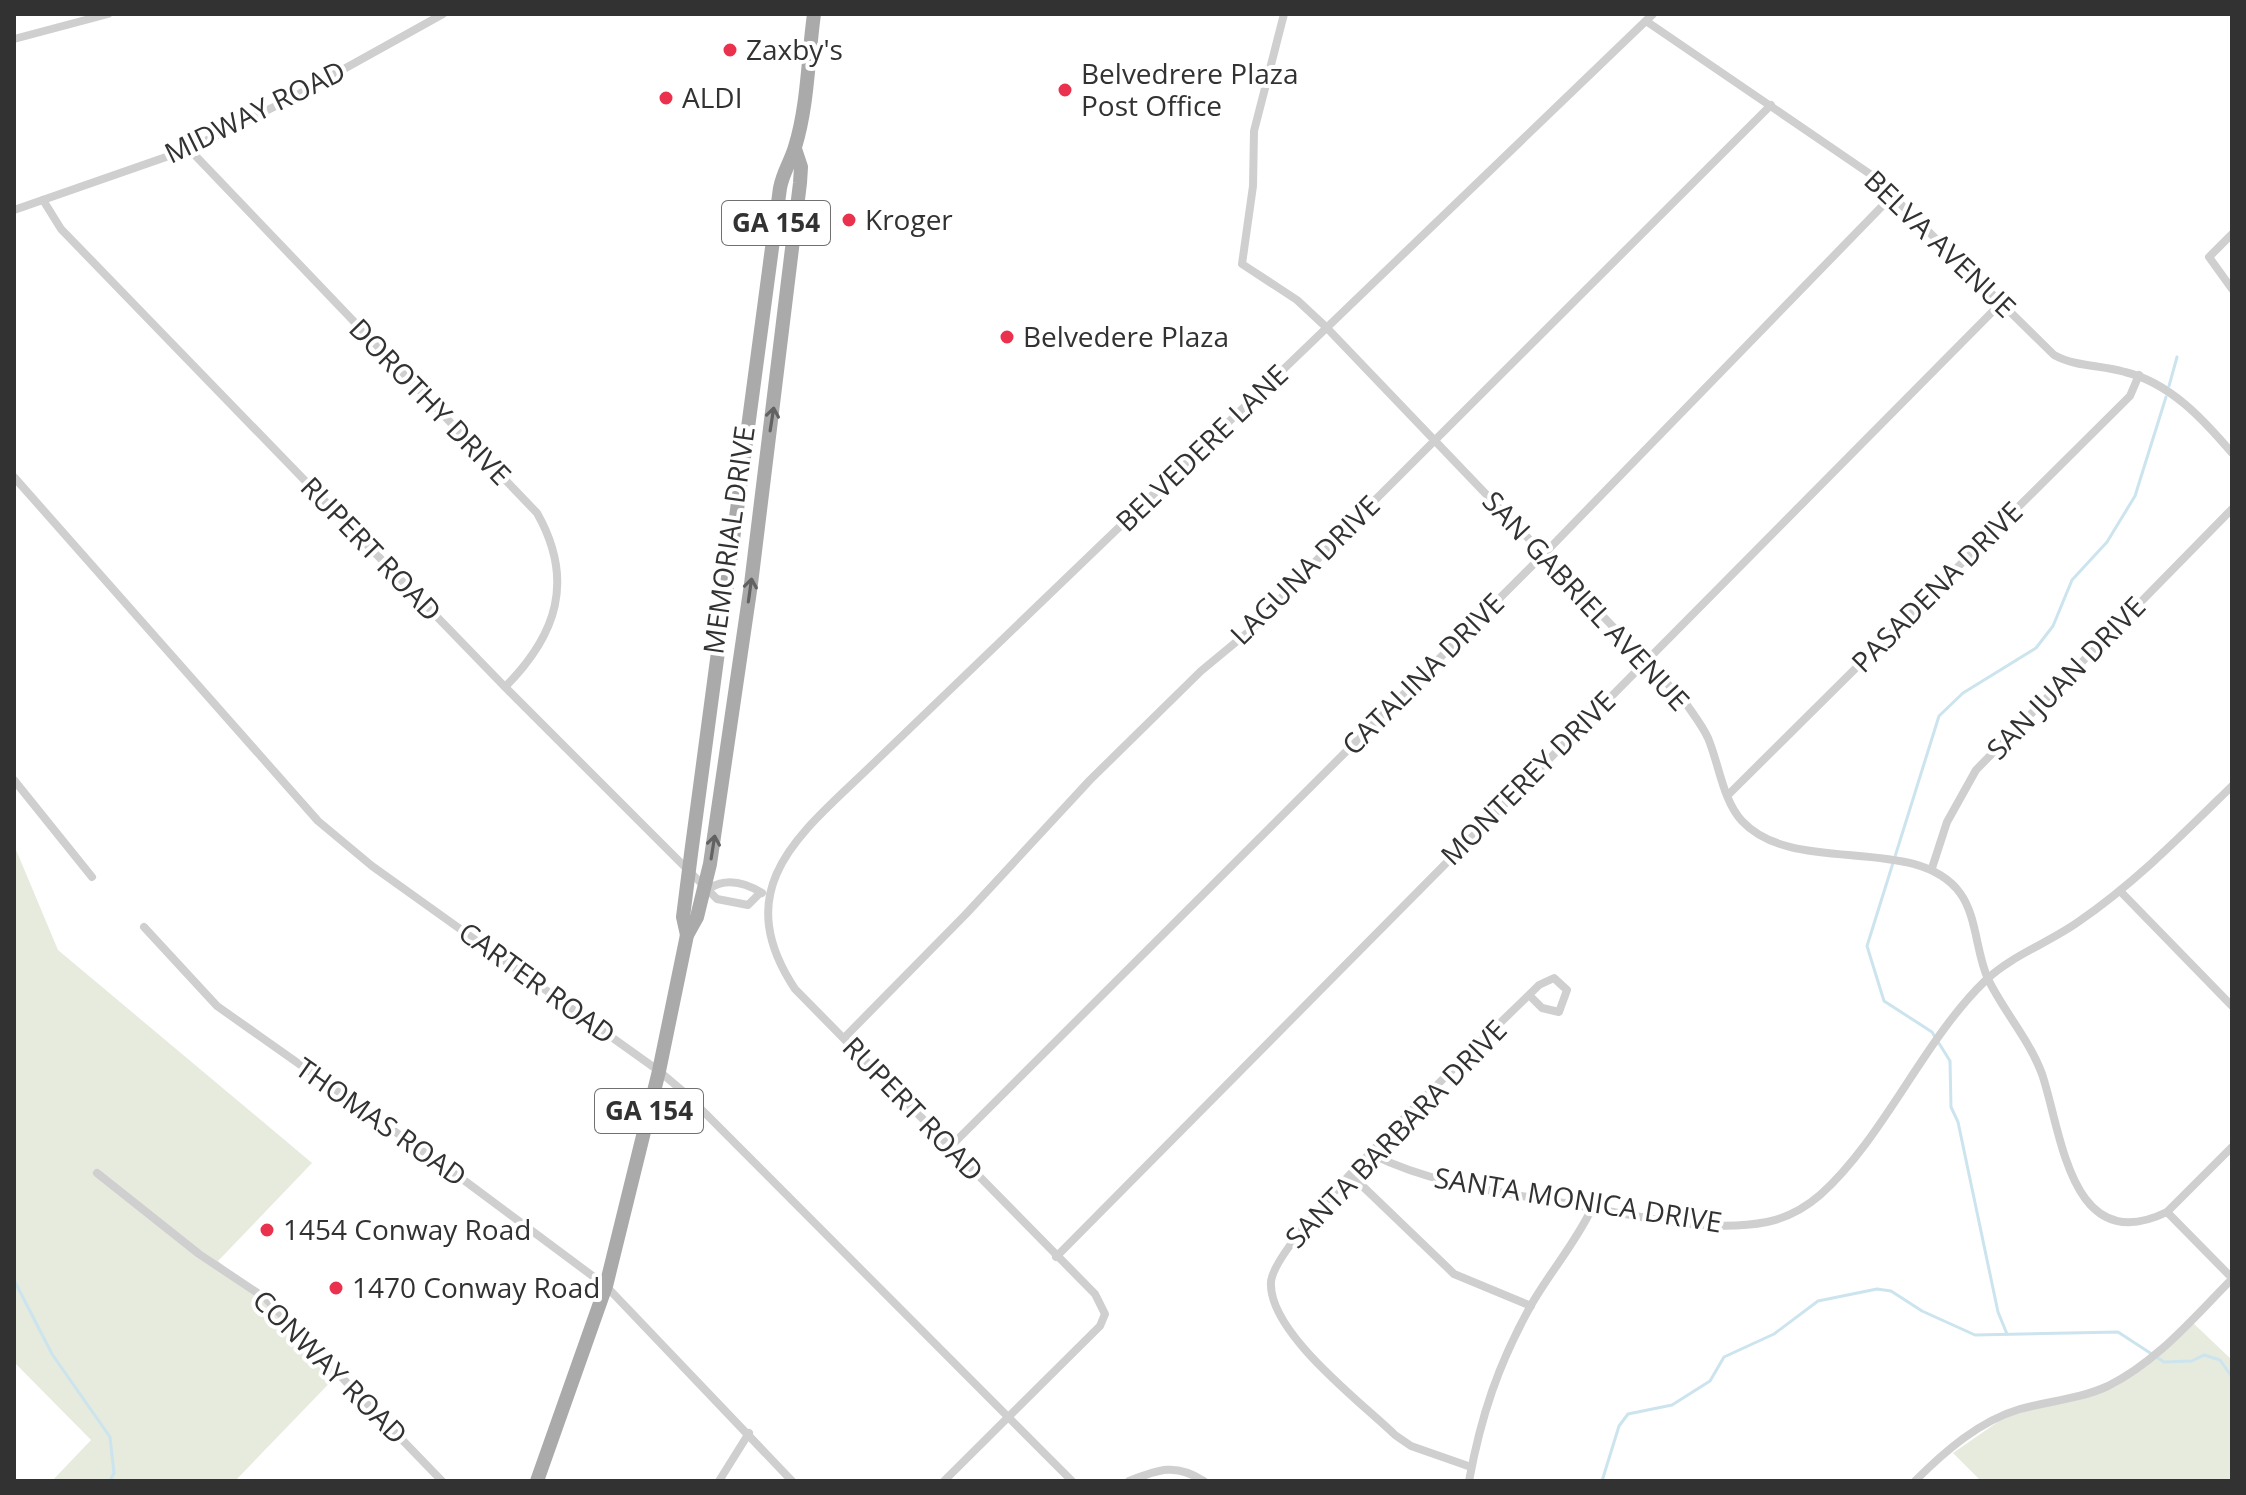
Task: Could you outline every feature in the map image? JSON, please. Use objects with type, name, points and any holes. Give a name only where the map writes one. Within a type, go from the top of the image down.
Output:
[{"type":"main road","name":"MEMORIAL DRIVE","points":[[687,935],[683,917],[780,188],[783,169],[795,149],[814,14]]},
{"type":"main road","name":"MEMORIAL DRIVE","points":[[537,1481],[606,1286],[659,1071],[687,935],[697,917],[707,886],[783,343],[801,167],[795,149]]},
{"type":"street","points":[[14,39],[108,14]]},
{"type":"street","name":"MIDWAY ROAD","points":[[14,210],[189,149],[288,100],[443,14]]},
{"type":"street","name":"SAN GABRIEL AVENUE","points":[[1284,14],[1254,131],[1253,186],[1242,264],[1297,300],[1326,327],[1685,702],[1707,736],[1743,823],[1767,840],[1932,868]]},
{"type":"street","name":"BELVEDERE LANE","points":[[771,894],[780,862],[802,833],[1653,14]]},
{"type":"street","name":"BELVA AVENUE","points":[[1646,21],[1846,156],[1892,196],[2054,355],[2069,363],[2139,375],[2184,403],[2232,453]]},
{"type":"street","name":"LAGUNA DRIVE","points":[[844,1038],[966,914],[1090,780],[1201,671],[1253,628],[1435,440],[1771,105]]},
{"type":"street","name":"DOROTHY DRIVE","points":[[189,149],[537,513],[556,555],[559,586],[554,613],[543,639],[525,667],[505,687]]},
{"type":"street","name":"CATALINA DRIVE","points":[[950,1147],[1544,554],[1892,196]]},
{"type":"street","name":"RUPERT ROAD","points":[[43,200],[61,229],[505,687],[717,899],[748,905],[760,893]]},
{"type":"street","points":[[2232,234],[2209,257],[2232,289]]},
{"type":"street","name":"MONTEREY DRIVE","points":[[1056,1257],[2002,302]]},
{"type":"street","name":"PASADENA DRIVE","points":[[1729,794],[2130,396],[2139,375]]},
{"type":"street","name":"CARTER ROAD","points":[[14,477],[318,821],[372,866],[659,1071],[1072,1481]]},
{"type":"street","name":"SAN JUAN DRIVE","points":[[1932,868],[1947,822],[1976,770],[2232,509]]},
{"type":"street","points":[[14,780],[92,877]]},
{"type":"street","name":"SANTA MONICA DRIVE","points":[[1371,1154],[1402,1169],[1457,1187],[1689,1223],[1739,1225],[1769,1221],[1802,1209],[1822,1193],[1855,1152],[1987,978],[2075,925],[2121,892],[2232,786]]},
{"type":"street","points":[[1932,868],[1961,894],[1987,978],[2030,1048],[2041,1073],[2070,1175],[2079,1194],[2097,1210],[2119,1220],[2143,1220],[2167,1212],[2232,1147]]},
{"type":"street","name":"RUPERT ROAD","points":[[707,886],[724,881],[753,885],[760,893],[771,894],[768,930],[776,960],[795,989],[1095,1294],[1105,1314],[1100,1326],[1008,1418]]},
{"type":"street","points":[[2121,892],[2232,1006]]},
{"type":"street","name":"THOMAS ROAD","points":[[144,927],[217,1006],[465,1181],[606,1286],[792,1481]]},
{"type":"street","name":"SANTA BARBARA DRIVE","points":[[1471,1467],[1411,1446],[1395,1435],[1301,1345],[1276,1305],[1271,1282],[1279,1259],[1307,1221],[1529,995],[1546,980],[1554,978],[1567,990],[1559,1012],[1542,1008],[1529,995]]},
{"type":"street","name":"CONWAY ROAD","points":[[97,1173],[199,1254],[265,1298],[442,1481]]},
{"type":"street","points":[[1352,1176],[1454,1274],[1531,1306]]},
{"type":"street","points":[[1469,1481],[1489,1391],[1531,1306],[1580,1234],[1592,1208]]},
{"type":"street","points":[[1915,1481],[1964,1438],[2003,1416],[2076,1397],[2136,1371],[2169,1344],[2232,1279],[2167,1212]]},
{"type":"street","points":[[944,1481],[1008,1418]]},
{"type":"street","points":[[719,1481],[749,1433]]},
{"type":"street","points":[[1129,1481],[1169,1467],[1188,1471],[1204,1481]]},
{"type":"shaded area","points":[[14,845],[58,950],[312,1163],[218,1261],[343,1369],[235,1481],[52,1481],[91,1440],[14,1362]]},
{"type":"shaded area","points":[[2191,1321],[2232,1360],[2232,1481],[1981,1481],[1953,1453],[2015,1410],[2108,1387]]},
{"type":"waterway","points":[[2169,386],[2177,357]]},
{"type":"waterway","points":[[2007,1334],[1998,1312],[1958,1122],[1951,1107],[1950,1061],[1932,1032],[1884,1001],[1867,946],[1939,716],[1963,693],[2036,648],[2053,626],[2072,580],[2107,542],[2135,496],[2166,397]]},
{"type":"waterway","points":[[14,1280],[52,1354],[110,1437],[114,1473],[110,1481]]},
{"type":"waterway","points":[[1602,1481],[1619,1426],[1628,1414],[1672,1405],[1710,1381],[1724,1357],[1774,1334],[1818,1301],[1877,1289],[1891,1291],[1922,1311],[1975,1335],[2118,1332],[2164,1362],[2192,1361],[2204,1355],[2220,1360],[2232,1377]]},
{"type":"place","name":"Zaxby's","points":[[730,50]]},
{"type":"place","name":"Belvedrere Plaza Post Office","points":[[1065,90]]},
{"type":"place","name":"ALDI","points":[[666,98]]},
{"type":"place","name":"Kroger","points":[[849,220]]},
{"type":"place","name":"Belvedere Plaza","points":[[1007,337]]},
{"type":"place","name":"1454 Conway Road","points":[[267,1230]]},
{"type":"place","name":"1470 Conway Road","points":[[336,1288]]}]
